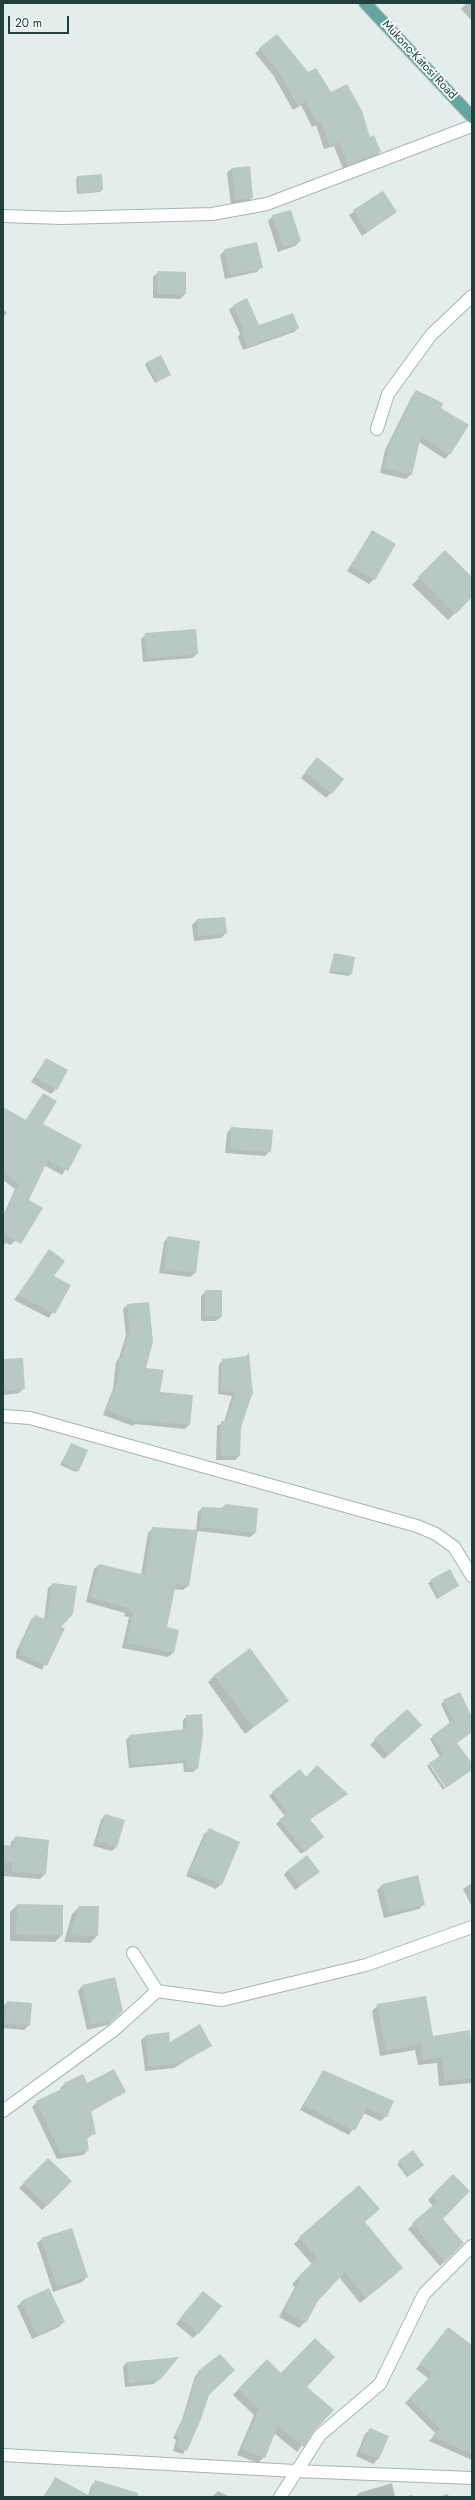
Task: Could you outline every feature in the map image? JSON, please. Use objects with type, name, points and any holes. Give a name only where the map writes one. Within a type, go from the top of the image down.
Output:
[{"type":"main road","name":"Mukono-Katosi Road","points":[[365,3],[472,117]]},
{"type":"street","points":[[3,216],[62,218],[212,214],[267,204],[472,126]]},
{"type":"street","points":[[376,430],[388,394],[431,335],[472,296]]},
{"type":"street","points":[[3,1416],[30,1418],[412,1524],[436,1534],[454,1547],[472,1576]]},
{"type":"street","points":[[132,1953],[157,1991],[222,2000],[366,1965],[472,1927]]},
{"type":"street","points":[[3,2111],[114,2030],[157,1991]]},
{"type":"street","points":[[280,2497],[295,2471],[320,2435],[380,2384],[424,2294],[472,2246]]},
{"type":"street","points":[[3,2455],[295,2471],[472,2478]]},
{"type":"building","points":[[277,34],[308,72],[316,68],[331,92],[347,84],[362,111],[370,137],[374,135],[381,152],[348,165],[339,142],[329,145],[321,121],[317,123],[306,101],[298,106],[278,71],[259,48]]},
{"type":"building","points":[[250,166],[253,198],[236,200],[232,168]]},
{"type":"building","points":[[102,174],[103,190],[79,193],[77,176]]},
{"type":"building","points":[[383,191],[397,212],[367,232],[353,210]]},
{"type":"building","points":[[291,210],[301,241],[283,247],[272,215]]},
{"type":"building","points":[[257,242],[263,268],[230,275],[224,249]]},
{"type":"building","points":[[158,271],[186,272],[186,294],[157,294]]},
{"type":"building","points":[[247,298],[259,325],[293,313],[299,328],[247,347],[242,332],[244,331],[233,305]]},
{"type":"building","points":[[161,355],[171,375],[157,382],[147,362]]},
{"type":"building","points":[[416,390],[443,403],[441,408],[469,425],[450,455],[421,436],[412,475],[384,468],[390,444]]},
{"type":"building","points":[[372,530],[396,544],[375,580],[351,566]]},
{"type":"building","points":[[445,550],[472,577],[472,597],[456,614],[418,577]]},
{"type":"building","points":[[196,629],[198,654],[147,658],[145,633]]},
{"type":"building","points":[[317,757],[344,779],[332,794],[305,772]]},
{"type":"building","points":[[225,917],[227,933],[198,936],[197,919]]},
{"type":"building","points":[[334,953],[355,957],[352,974],[331,971]]},
{"type":"building","points":[[46,1058],[68,1070],[57,1090],[35,1077]]},
{"type":"building","points":[[43,1093],[57,1101],[43,1124],[82,1145],[68,1171],[48,1160],[29,1200],[43,1208],[21,1244],[3,1234],[3,1219],[19,1184],[3,1172],[3,1107],[26,1120]]},
{"type":"building","points":[[231,1127],[273,1130],[271,1152],[230,1149]]},
{"type":"building","points":[[168,1236],[200,1241],[196,1273],[164,1269]]},
{"type":"building","points":[[49,1249],[65,1261],[54,1276],[71,1285],[55,1314],[18,1295]]},
{"type":"building","points":[[205,1290],[222,1290],[222,1317],[205,1316]]},
{"type":"building","points":[[149,1302],[153,1342],[146,1368],[164,1370],[160,1392],[193,1395],[190,1425],[139,1420],[139,1422],[106,1410],[117,1383],[120,1357],[122,1357],[130,1330],[127,1304]]},
{"type":"building","points":[[249,1352],[253,1395],[251,1395],[241,1428],[240,1456],[220,1456],[221,1421],[226,1421],[236,1393],[221,1390],[222,1359],[247,1356]]},
{"type":"building","points":[[23,1358],[25,1389],[3,1391],[3,1359]]},
{"type":"building","points":[[71,1443],[88,1450],[79,1471],[62,1463]]},
{"type":"building","points":[[225,1504],[258,1508],[256,1533],[200,1527],[202,1507],[224,1508]]},
{"type":"building","points":[[152,1527],[198,1530],[189,1586],[176,1584],[167,1627],[179,1630],[174,1653],[127,1643],[133,1612],[129,1611],[129,1608],[90,1597],[99,1564],[145,1575]]},
{"type":"building","points":[[450,1569],[459,1586],[439,1597],[430,1580]]},
{"type":"building","points":[[52,1583],[77,1586],[73,1614],[61,1627],[65,1628],[47,1666],[20,1654],[20,1647],[35,1615],[47,1620]]},
{"type":"building","points":[[250,1648],[289,1701],[253,1727],[214,1675]]},
{"type":"building","points":[[460,1692],[472,1717],[472,1732],[457,1743],[472,1763],[472,1770],[446,1788],[429,1763],[443,1754],[432,1736],[453,1720],[443,1700]]},
{"type":"building","points":[[407,1709],[422,1725],[389,1755],[374,1739]]},
{"type":"building","points":[[202,1714],[203,1735],[198,1769],[187,1768],[187,1760],[132,1765],[129,1735],[187,1729],[186,1715]]},
{"type":"building","points":[[317,1765],[348,1794],[310,1819],[324,1837],[305,1852],[279,1820],[288,1813],[272,1792],[300,1769],[306,1777]]},
{"type":"building","points":[[105,1814],[125,1820],[117,1847],[97,1841]]},
{"type":"building","points":[[209,1828],[240,1842],[222,1885],[190,1871]]},
{"type":"building","points":[[15,1836],[49,1840],[46,1874],[12,1872],[13,1863],[3,1862],[3,1845],[14,1846]]},
{"type":"building","points":[[307,1855],[320,1872],[300,1886],[288,1870]]},
{"type":"building","points":[[418,1875],[425,1905],[389,1913],[382,1884]]},
{"type":"building","points":[[17,1904],[63,1905],[63,1935],[16,1934]]},
{"type":"building","points":[[79,1906],[99,1906],[98,1936],[70,1935]]},
{"type":"building","points":[[115,1977],[123,2011],[114,2020],[91,2025],[82,1985]]},
{"type":"building","points":[[426,1996],[433,2036],[470,2030],[472,2078],[445,2081],[442,2057],[423,2060],[421,2044],[386,2051],[377,2004]]},
{"type":"building","points":[[7,2001],[32,2003],[30,2026],[5,2023]]},
{"type":"building","points":[[200,2024],[212,2046],[181,2063],[149,2067],[146,2035],[169,2032],[170,2042]]},
{"type":"building","points":[[114,2069],[126,2092],[91,2110],[96,2134],[87,2136],[89,2151],[61,2154],[36,2101],[66,2087],[64,2083],[83,2074],[87,2083]]},
{"type":"building","points":[[323,2070],[394,2101],[387,2117],[367,2108],[355,2131],[304,2105]]},
{"type":"building","points":[[413,2150],[424,2165],[409,2176],[398,2161]]},
{"type":"building","points":[[48,2158],[72,2181],[47,2206],[23,2183]]},
{"type":"building","points":[[453,2174],[470,2191],[443,2219],[464,2243],[445,2262],[412,2223],[438,2201],[432,2195]]},
{"type":"building","points":[[359,2185],[380,2209],[365,2222],[403,2268],[366,2298],[345,2272],[318,2301],[306,2323],[284,2311],[300,2281],[297,2278],[317,2258],[299,2237]]},
{"type":"building","points":[[72,2228],[88,2277],[57,2287],[41,2238]]},
{"type":"building","points":[[49,2288],[65,2322],[37,2335],[21,2301]]},
{"type":"building","points":[[203,2291],[222,2306],[199,2334],[180,2318]]},
{"type":"building","points":[[448,2327],[472,2345],[472,2454],[432,2436],[440,2429],[409,2398],[433,2374],[420,2363]]},
{"type":"building","points":[[315,2338],[335,2357],[307,2387],[334,2410],[314,2431],[304,2447],[278,2426],[265,2458],[242,2449],[259,2409],[238,2389],[267,2359],[281,2373]]},
{"type":"building","points":[[220,2354],[235,2370],[209,2395],[201,2419],[187,2451],[176,2447],[179,2437],[175,2435],[182,2419],[184,2420],[198,2371]]},
{"type":"building","points":[[179,2357],[160,2380],[129,2383],[127,2362]]},
{"type":"building","points":[[370,2428],[389,2436],[379,2459],[360,2451]]},
{"type":"building","points":[[55,2477],[90,2496],[95,2480],[138,2493],[138,2497],[44,2497]]}]
